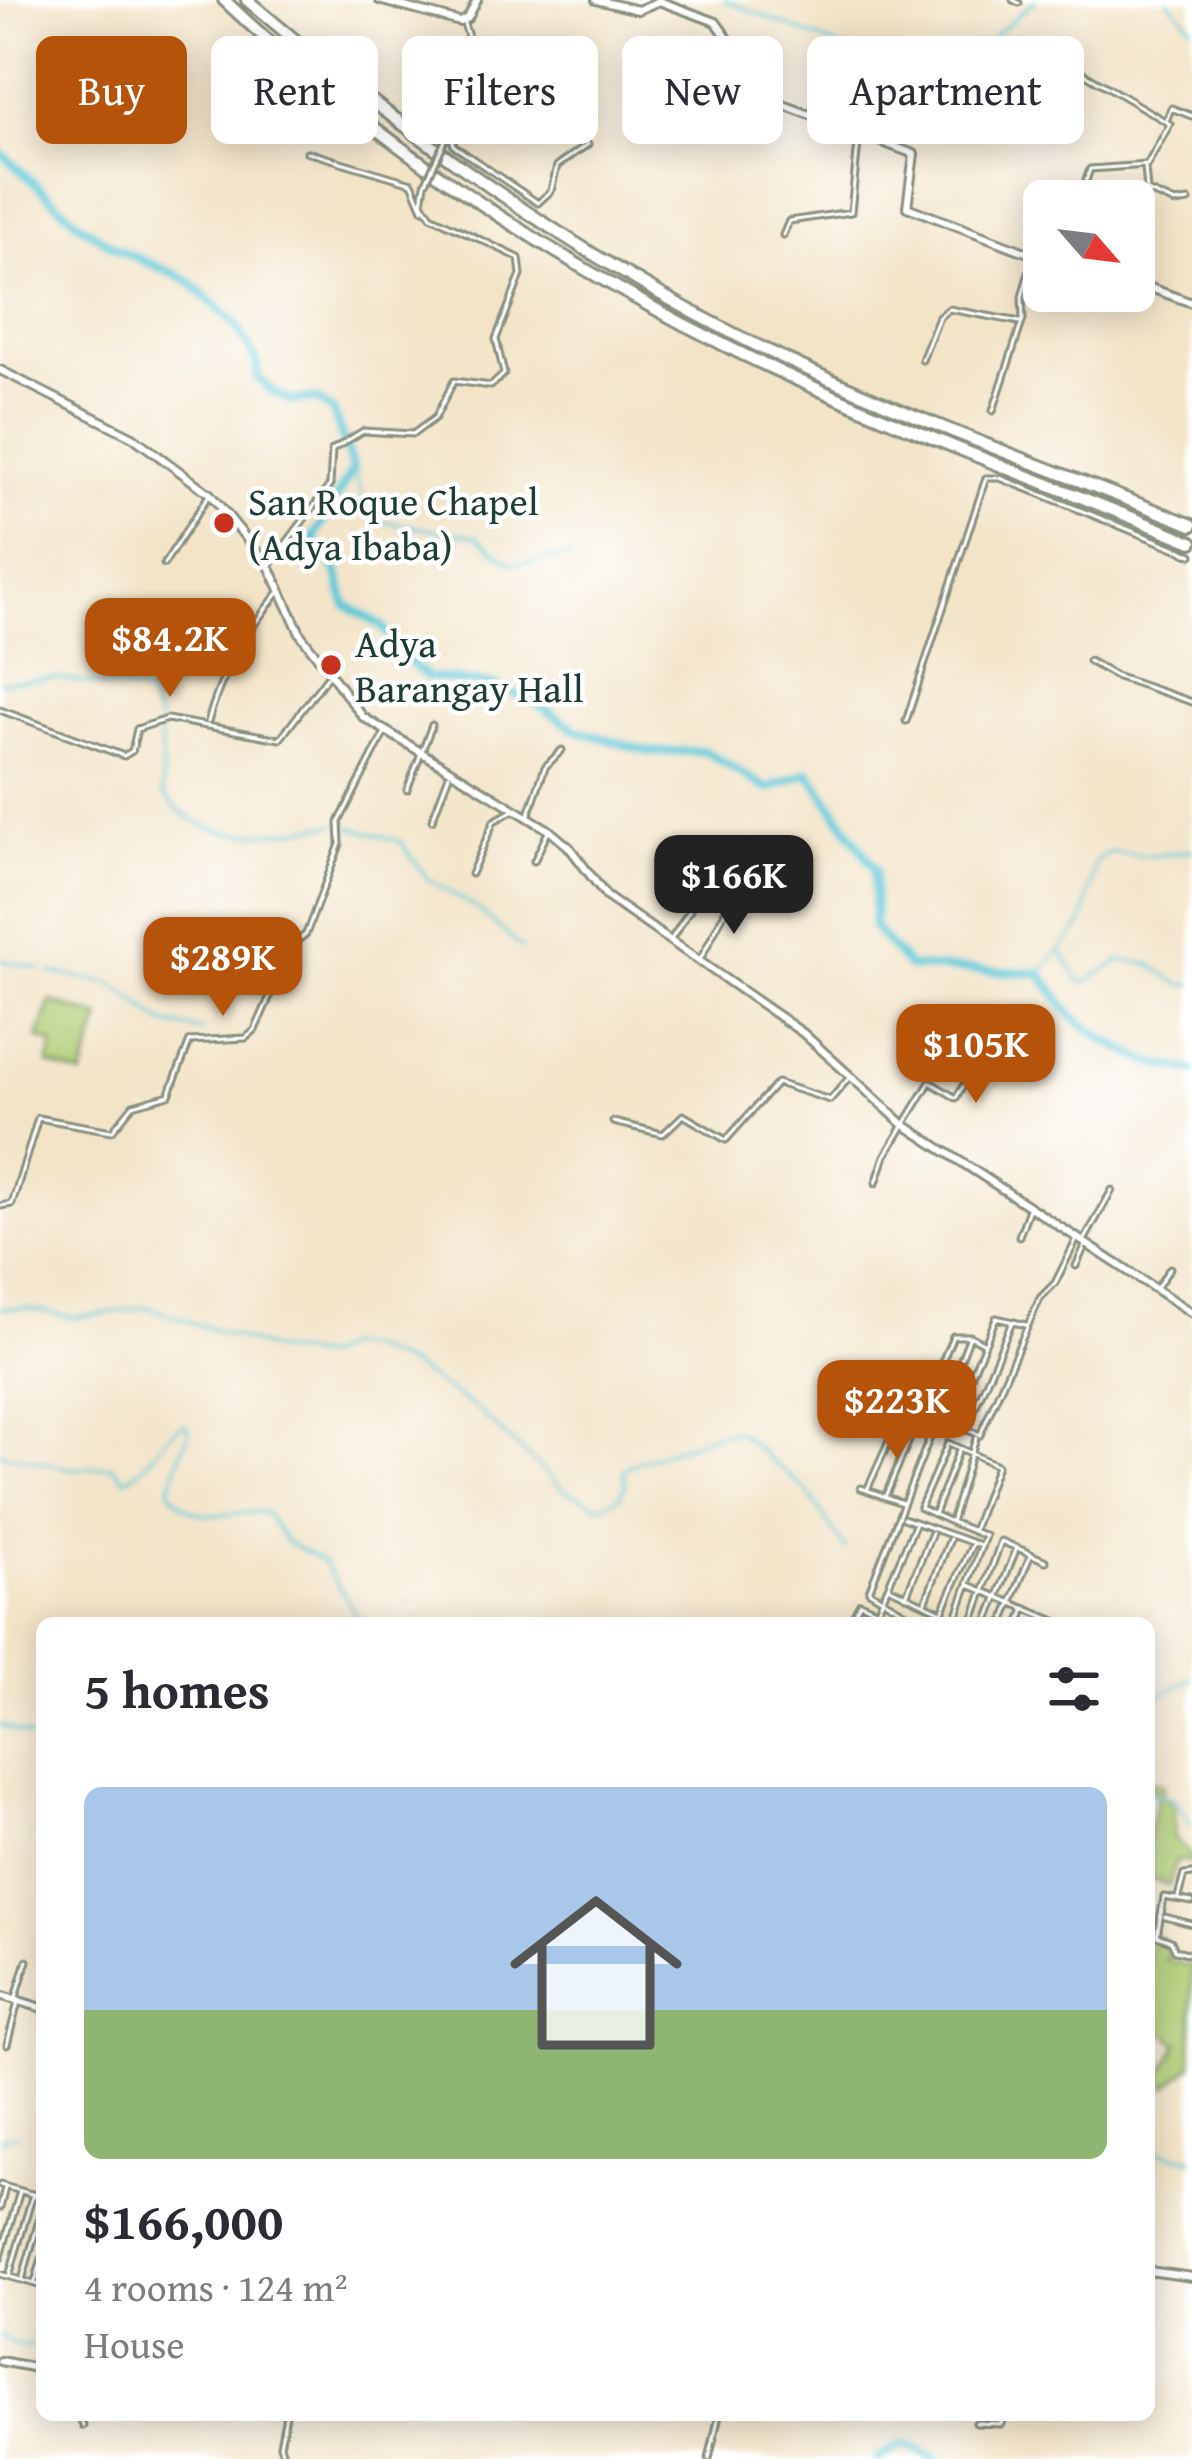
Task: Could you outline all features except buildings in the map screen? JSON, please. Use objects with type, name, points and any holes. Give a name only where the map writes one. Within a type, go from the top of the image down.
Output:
[{"type":"highway","points":[[224,0],[372,123],[485,204],[712,338],[910,428],[1192,542]]},
{"type":"highway","points":[[247,0],[380,110],[491,190],[738,335],[1192,525]]},
{"type":"street","points":[[379,0],[464,22]]},
{"type":"street","points":[[469,36],[464,22],[477,0]]},
{"type":"street","points":[[596,0],[638,10],[658,1],[716,22],[773,101],[807,114]]},
{"type":"street","points":[[1084,73],[1166,119],[1169,127],[1146,166],[1147,191],[1175,203],[1190,201]]},
{"type":"street","points":[[1166,119],[1171,108],[1192,116]]},
{"type":"street","points":[[424,210],[426,182],[443,144]]},
{"type":"street","points":[[454,144],[538,203],[551,191],[557,166],[588,144]]},
{"type":"street","points":[[783,235],[787,222],[851,212],[858,144]]},
{"type":"street","points":[[888,144],[914,154],[908,207],[1023,252]]},
{"type":"street","points":[[269,566],[330,485],[329,455],[338,446],[364,430],[413,434],[435,418],[454,381],[491,386],[504,374],[496,339],[521,275],[519,258],[424,210],[412,183],[307,152]]},
{"type":"street","points":[[1088,180],[1095,165],[1146,166]]},
{"type":"street","points":[[1155,290],[1192,303]]},
{"type":"street","points":[[992,411],[1022,322],[1023,294]]},
{"type":"street","points":[[922,360],[939,317],[949,309],[1022,322]]},
{"type":"street","points":[[0,370],[133,437],[210,494],[269,566],[301,635],[328,676],[384,734],[549,830],[569,847],[607,897],[803,1033],[903,1124],[1192,1312]]},
{"type":"street","points":[[906,721],[989,476],[1192,554]]},
{"type":"street","points":[[164,564],[210,494]]},
{"type":"street","points":[[208,723],[216,692],[256,616],[281,590]]},
{"type":"street","points":[[211,644],[222,641],[239,649]]},
{"type":"street","points":[[1090,661],[1115,676],[1192,702]]},
{"type":"street","points":[[0,710],[124,756],[132,751],[137,729],[151,729],[157,721],[208,723],[280,739],[328,676]]},
{"type":"street","points":[[407,790],[432,725]]},
{"type":"street","points":[[0,1206],[12,1204],[38,1118],[112,1131],[133,1105],[169,1095],[190,1041],[245,1038],[255,1030],[293,944],[304,938],[340,844],[339,822],[384,734]]},
{"type":"street","points":[[528,818],[545,767],[562,750]]},
{"type":"street","points":[[432,820],[450,773]]},
{"type":"street","points":[[471,874],[494,820],[513,810]]},
{"type":"street","points":[[534,861],[549,830]]},
{"type":"street","points":[[701,958],[732,898]]},
{"type":"street","points":[[672,938],[690,910]]},
{"type":"street","points":[[877,1183],[903,1124],[930,1082],[956,1098],[981,1055],[1001,1060],[1015,1050]]},
{"type":"street","points":[[614,1122],[663,1134],[683,1115],[726,1140],[777,1083],[830,1100],[850,1076]]},
{"type":"street","points":[[951,1522],[976,1437],[1028,1326],[1112,1190]]},
{"type":"street","points":[[1019,1236],[1030,1208]]},
{"type":"street","points":[[1076,1266],[1083,1241]]},
{"type":"street","points":[[1156,1288],[1170,1268]]},
{"type":"street","points":[[950,1424],[997,1318],[1028,1326]]},
{"type":"street","points":[[965,1431],[1013,1319]]},
{"type":"street","points":[[885,1497],[953,1336],[970,1336],[985,1344]]},
{"type":"street","points":[[909,1616],[869,1591],[970,1336]]},
{"type":"street","points":[[902,1503],[864,1489],[913,1388]]},
{"type":"street","points":[[898,1402],[976,1437]]},
{"type":"street","points":[[892,1415],[899,1418]]},
{"type":"street","points":[[886,1429],[892,1432]]},
{"type":"street","points":[[973,1531],[998,1471],[945,1444],[921,1504],[951,1522],[1046,1561]]},
{"type":"street","points":[[934,1514],[960,1448]]},
{"type":"street","points":[[901,1518],[982,1546]]},
{"type":"street","points":[[875,1617],[915,1525]]},
{"type":"street","points":[[906,1597],[933,1532]]},
{"type":"street","points":[[956,1617],[985,1536]]},
{"type":"street","points":[[923,1605],[950,1538]]},
{"type":"street","points":[[973,1617],[1001,1541]]},
{"type":"street","points":[[890,1588],[942,1612],[972,1545]]},
{"type":"street","points":[[989,1617],[1017,1548]]},
{"type":"street","points":[[1005,1617],[1031,1554]]},
{"type":"street","points":[[969,1585],[1042,1616]]},
{"type":"street","points":[[852,1617],[860,1603],[878,1611]]},
{"type":"street","points":[[891,1617],[895,1608]]},
{"type":"street","points":[[1022,1617],[1025,1609]]},
{"type":"street","points":[[1177,1898],[1184,1875],[1192,1874]]},
{"type":"street","points":[[1168,1959],[1174,1950],[1172,1941],[1157,1936],[1164,1897],[1192,1902]]},
{"type":"street","points":[[1162,1917],[1192,1924]]},
{"type":"street","points":[[1174,1950],[1192,1953]]},
{"type":"street","points":[[7,2045],[27,1961]]},
{"type":"street","points":[[0,1995],[36,2006]]},
{"type":"street","points":[[0,2208],[3,2186],[36,2195]]},
{"type":"street","points":[[0,2259],[20,2191]]},
{"type":"street","points":[[9,2276],[33,2194]]},
{"type":"street","points":[[22,2280],[36,2231]]},
{"type":"street","points":[[1155,2272],[1192,2277]]},
{"type":"street","points":[[0,2274],[35,2284],[36,2280]]},
{"type":"street","points":[[0,2361],[36,2367]]},
{"type":"street","points":[[82,2421],[83,2426]]},
{"type":"street","points":[[285,2421],[280,2445],[285,2459]]},
{"type":"street","points":[[709,2459],[717,2421]]},
{"type":"street","points":[[976,2422],[1002,2421]]},
{"type":"green space","points":[[51,1001],[101,1018],[82,1076],[48,1064],[54,1044],[38,1038]]},
{"type":"green space","points":[[1155,1782],[1164,1785],[1162,1794],[1174,1808],[1174,1838],[1192,1857],[1192,1863],[1177,1860],[1169,1886],[1155,1880]]},
{"type":"green space","points":[[1155,1935],[1171,1947],[1166,1960],[1192,1966],[1192,2065],[1167,2087],[1160,2078],[1178,2044],[1155,2026]]},
{"type":"waterway","points":[[724,0],[870,58],[927,71],[946,69],[968,57],[1036,0]]},
{"type":"waterway","points":[[1168,0],[1192,26]]},
{"type":"waterway","points":[[0,152],[81,225],[119,250],[188,280],[236,325],[256,360],[258,378],[272,391],[291,401],[315,399],[333,411],[353,469],[313,539],[337,571],[346,605],[382,626],[399,653],[427,677],[493,685],[537,703],[576,730],[650,752],[705,751],[768,789],[809,772],[875,869],[874,928],[909,967],[1040,973],[1073,1017],[1105,1040],[1148,1062],[1192,1071]]},
{"type":"waterway","points":[[353,469],[371,520],[476,536],[512,564],[571,557]]},
{"type":"waterway","points":[[0,682],[55,678],[139,691],[147,693],[159,720]]},
{"type":"waterway","points":[[160,724],[163,794],[201,824],[243,833],[336,824]]},
{"type":"waterway","points":[[342,825],[400,841],[428,879],[478,909],[522,948]]},
{"type":"waterway","points":[[1040,973],[1082,925],[1096,862],[1109,852],[1154,856],[1192,850]]},
{"type":"waterway","points":[[1062,953],[1082,984],[1121,960],[1150,964],[1181,985],[1192,984]]},
{"type":"waterway","points":[[0,960],[41,969]]},
{"type":"waterway","points":[[49,972],[113,984],[164,1023],[203,1031]]},
{"type":"waterway","points":[[0,1308],[28,1308],[75,1318],[147,1307],[273,1350],[325,1357],[344,1346],[366,1348],[411,1366],[475,1408],[563,1489],[600,1506],[620,1496],[626,1483],[623,1471],[630,1465],[717,1434],[738,1432],[806,1490],[846,1549]]},
{"type":"waterway","points":[[0,1453],[73,1469],[113,1466],[125,1479],[185,1424],[189,1431],[169,1490],[201,1514],[265,1512],[287,1542],[323,1562],[358,1617]]},
{"type":"waterway","points":[[1155,1699],[1192,1678]]},
{"type":"waterway","points":[[0,1725],[36,1740]]},
{"type":"waterway","points":[[1155,1794],[1174,1798],[1192,1827]]},
{"type":"waterway","points":[[0,2139],[17,2134]]},
{"type":"waterway","points":[[1155,2151],[1192,2159]]},
{"type":"waterway","points":[[0,2335],[14,2344],[36,2346]]},
{"type":"waterway","points":[[877,2459],[904,2444],[936,2459]]},
{"type":"place","name":"San Roque Chapel (Adya Ibaba)","points":[[224,523]]},
{"type":"place","name":"Adya Barangay Hall","points":[[331,665]]}]
